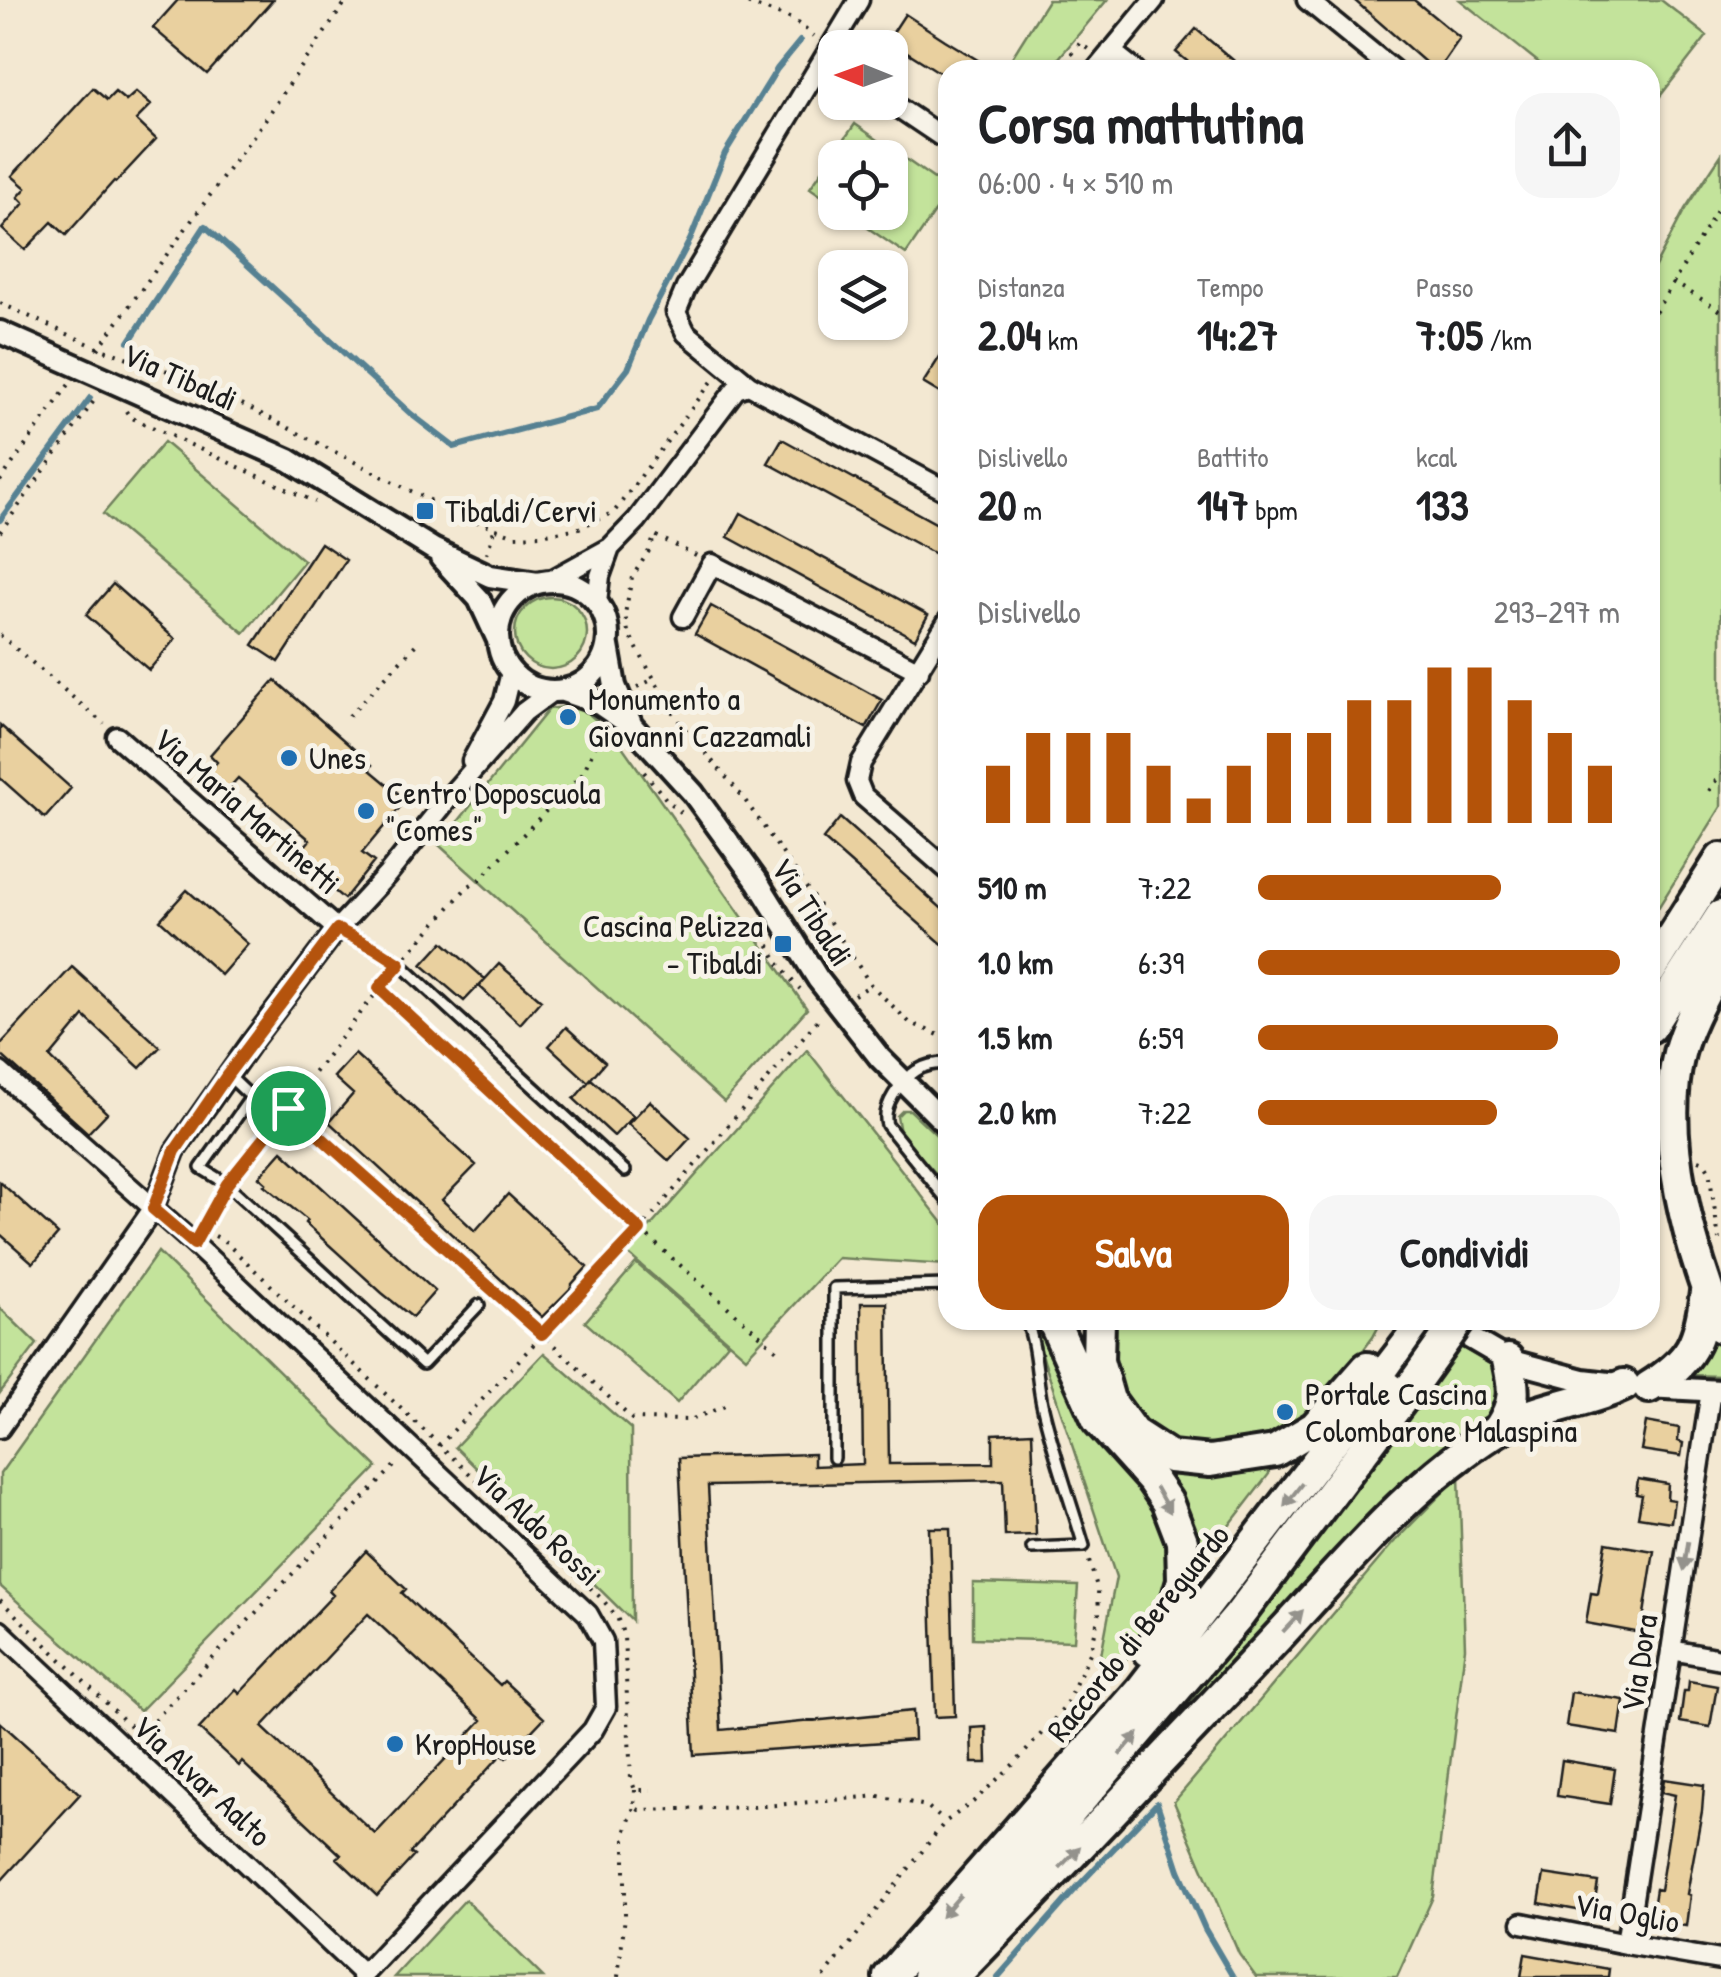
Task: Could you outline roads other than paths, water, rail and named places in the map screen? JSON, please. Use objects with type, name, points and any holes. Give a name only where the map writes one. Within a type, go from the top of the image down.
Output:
[{"type":"highway","points":[[1660,955],[1721,860]]},
{"type":"highway","points":[[1660,1011],[1721,916]]},
{"type":"highway","points":[[1721,962],[1679,1053],[1673,1100],[1677,1169],[1706,1289],[1721,1327]]},
{"type":"highway","points":[[953,1977],[1411,1494],[1499,1429],[1550,1409],[1671,1374],[1692,1350],[1702,1322],[1706,1289]]},
{"type":"highway","points":[[997,1852],[1128,1684],[1173,1614],[1183,1580],[1182,1541],[1167,1502],[1098,1420],[1059,1330]]},
{"type":"highway","points":[[1100,1330],[1098,1362],[1109,1400],[1133,1434],[1170,1457],[1210,1461],[1275,1451],[1314,1427],[1409,1330]]},
{"type":"highway","name":"Raccordo di Bereguardo","points":[[889,1977],[1141,1690],[1410,1330]]},
{"type":"highway","name":"Raccordo di Bereguardo","points":[[928,1977],[1238,1617],[1412,1386],[1460,1330]]},
{"type":"highway","points":[[1499,1429],[1510,1412],[1514,1394],[1508,1360]]},
{"type":"street","points":[[843,30],[859,0]]},
{"type":"street","points":[[1100,58],[1154,0]]},
{"type":"street","points":[[1307,0],[1381,60]]},
{"type":"street","points":[[818,75],[686,288],[676,312],[686,334],[748,385],[938,487]]},
{"type":"street","points":[[908,114],[938,134]]},
{"type":"street","name":"Via Tibaldi","points":[[0,332],[288,460],[433,549],[490,576],[544,582]]},
{"type":"street","points":[[557,691],[529,686],[511,672],[502,657],[498,640],[500,621],[508,604],[521,591],[610,548],[637,520],[736,388],[748,385]]},
{"type":"street","points":[[597,602],[600,576],[610,548]]},
{"type":"street","name":"Via Tibaldi","points":[[433,549],[479,598],[498,640]]},
{"type":"street","points":[[683,616],[712,564],[919,670]]},
{"type":"street","points":[[0,1428],[153,1209],[175,1151],[337,929],[524,712],[557,691],[584,682],[600,666],[608,646],[607,623],[597,602],[580,588],[560,581],[544,582]]},
{"type":"street","points":[[938,638],[861,764],[857,781],[863,796],[938,861]]},
{"type":"street","name":"Via Tibaldi","points":[[608,646],[616,686],[632,726]]},
{"type":"street","points":[[451,796],[504,701],[511,672]]},
{"type":"street","name":"Via Tibaldi","points":[[557,691],[598,703],[632,726],[693,793],[758,881],[818,979],[880,1058],[938,1116]]},
{"type":"street","name":"Via Maria Martinetti","points":[[111,730],[337,929]]},
{"type":"street","name":"Via Aldo Rossi","points":[[0,1072],[194,1244],[588,1614],[603,1641],[606,1707],[592,1730],[362,1976]]},
{"type":"street","points":[[1465,1330],[1508,1360],[1582,1380],[1716,1391]]},
{"type":"street","name":"Via Dora","points":[[1626,1944],[1716,1391]]},
{"type":"street","name":"Via Alvar Aalto","points":[[0,1631],[362,1976]]},
{"type":"street","points":[[1671,1650],[1721,1659]]},
{"type":"street","name":"Via Oglio","points":[[1522,1924],[1721,1960]]},
{"type":"lane","points":[[337,929],[400,964],[624,1171]]},
{"type":"lane","points":[[938,1064],[915,1072],[884,1116],[938,1188]]},
{"type":"lane","points":[[228,1074],[252,1096],[201,1168],[227,1184],[423,1364],[479,1305]]},
{"type":"lane","points":[[834,1458],[834,1288],[938,1285]]},
{"type":"lane","points":[[1030,1330],[1042,1401],[1084,1546],[1032,1548]]},
{"type":"waterway","points":[[129,342],[205,226],[411,414],[454,447],[597,409],[628,369],[648,320],[690,240],[725,153],[777,69],[800,41]]},
{"type":"waterway","points":[[0,520],[90,398]]},
{"type":"waterway","points":[[998,1977],[1157,1803],[1179,1870],[1205,1929],[1233,1977]]},
{"type":"place","name":"Tibaldi/Cervi","points":[[425,511]]},
{"type":"place","name":"Monumento a Giovanni Cazzamali","points":[[568,717]]},
{"type":"place","name":"Unes","points":[[289,758]]},
{"type":"place","name":"Centro Doposcuola \"Comes\"","points":[[366,811]]},
{"type":"place","name":"Cascina Pelizza - Tibaldi","points":[[783,944]]},
{"type":"place","name":"Portale Cascina Colombarone Malaspina","points":[[1285,1412]]},
{"type":"place","name":"KropHouse","points":[[395,1744]]}]
